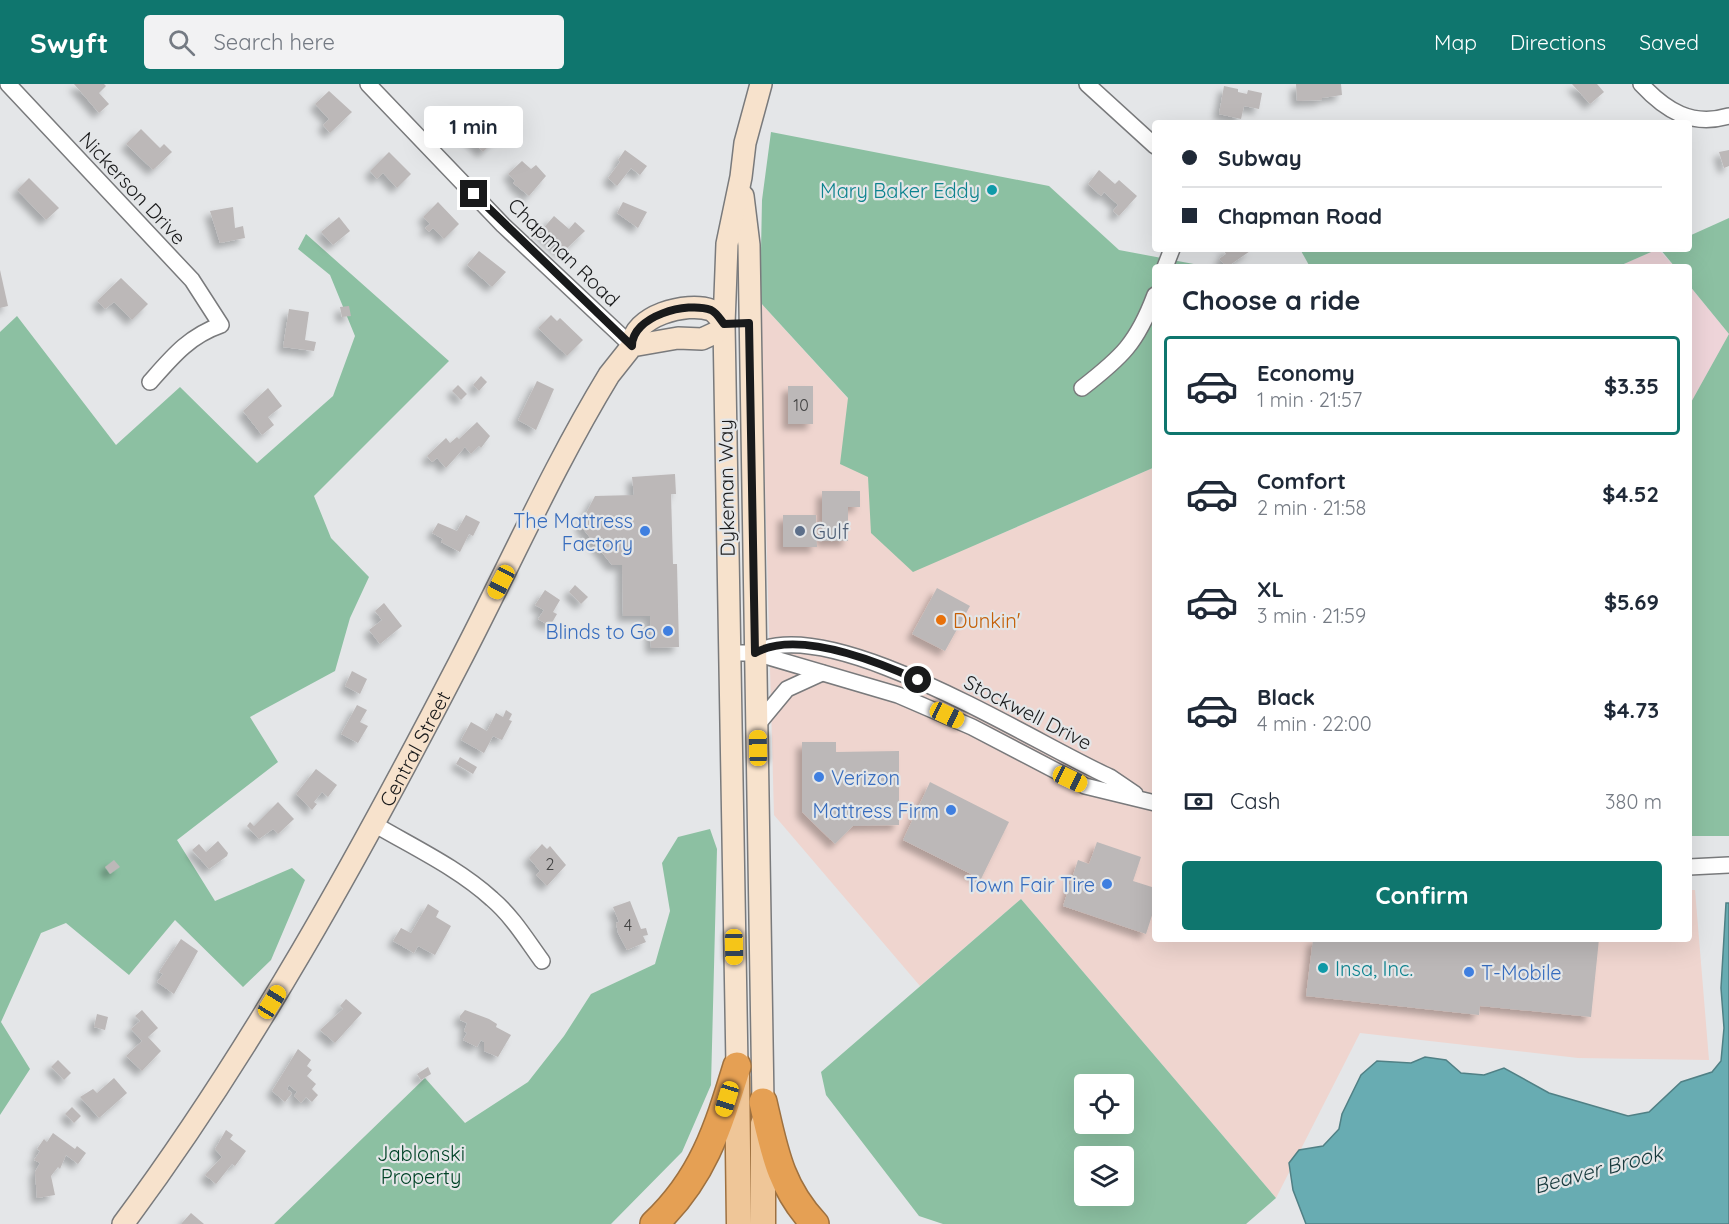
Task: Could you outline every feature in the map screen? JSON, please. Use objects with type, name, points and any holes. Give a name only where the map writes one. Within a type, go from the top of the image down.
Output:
[{"type":"highway","points":[[654,1224],[678,1198],[703,1162],[717,1131],[737,1066]]},
{"type":"highway","points":[[763,1102],[783,1179],[795,1199],[816,1224]]},
{"type":"main road","points":[[632,346],[678,338],[702,339],[717,332],[724,324],[727,244],[741,177],[745,143],[761,84]]},
{"type":"main road","points":[[724,324],[749,323],[749,244],[741,177]]},
{"type":"main road","name":"Central Street","points":[[123,1224],[166,1166],[260,1020],[374,824],[597,396],[617,364],[632,346],[632,340],[641,326],[676,310],[696,307],[709,309],[724,324]]},
{"type":"main road","name":"Dykeman Way","points":[[749,323],[763,1102]]},
{"type":"main road","name":"Dykeman Way","points":[[724,324],[737,1066]]},
{"type":"main road","points":[[737,1066],[739,1224]]},
{"type":"main road","points":[[763,1102],[763,1224]]},
{"type":"street","name":"Nickerson Drive","points":[[8,84],[192,280],[221,325],[191,339],[178,350],[150,382]]},
{"type":"street","name":"Chapman Road","points":[[368,84],[503,225],[632,346]]},
{"type":"street","points":[[1087,84],[1152,143]]},
{"type":"street","points":[[1641,84],[1664,105],[1685,118],[1709,120],[1729,116]]},
{"type":"street","points":[[1082,388],[1126,351],[1142,327],[1152,302]]},
{"type":"street","name":"Stockwell Drive","points":[[755,653],[770,646],[789,643],[892,668],[1110,777],[1140,797]]},
{"type":"street","name":"Stockwell Drive","points":[[729,653],[755,653],[920,703],[1085,786],[1140,797],[1152,802]]},
{"type":"street","points":[[758,724],[787,688],[822,673]]},
{"type":"street","points":[[374,824],[467,880],[492,899],[511,918],[542,960]]},
{"type":"street","points":[[1692,867],[1729,865]]},
{"type":"shaded area","points":[[1651,252],[1661,252],[1672,264],[1624,264]]},
{"type":"shaded area","points":[[1692,289],[1729,334],[1692,480]]},
{"type":"shaded area","points":[[760,302],[980,543],[1152,468],[1152,942],[1692,942],[1692,890],[1695,890],[1709,1060],[1578,1058],[1360,1033],[1276,1198],[1021,899],[920,986],[774,815]]},
{"type":"green space","points":[[771,132],[1049,186],[1119,250],[1194,264],[1152,264],[1152,468],[913,572],[871,533],[868,477],[840,464],[848,398],[760,302],[762,200]]},
{"type":"green space","points":[[1729,218],[1729,334],[1692,289],[1692,264],[1672,264],[1662,252],[1692,252],[1692,235]]},
{"type":"green space","points":[[306,234],[449,361],[314,496],[331,538],[369,577],[350,618],[335,671],[250,717],[278,762],[177,840],[215,901],[292,868],[305,880],[271,960],[243,987],[175,920],[129,975],[66,923],[41,933],[1,1022],[30,1069],[0,1115],[0,332],[17,316],[116,445],[180,387],[257,463],[333,396],[355,336],[330,275],[298,249]]},
{"type":"green space","points":[[1302,252],[1651,252],[1624,264],[1308,264]]},
{"type":"green space","points":[[1729,334],[1729,836],[1692,836],[1692,401]]},
{"type":"green space","name":"Jablonski Property","points":[[710,829],[717,849],[711,1085],[682,1152],[611,1224],[274,1224],[425,1078],[465,1123],[528,1082],[564,1036],[591,994],[655,964],[670,911],[662,863],[678,837]]},
{"type":"green space","points":[[1021,899],[1276,1198],[1246,1224],[943,1224],[919,1216],[826,1095],[821,1072]]},
{"type":"water","name":"Beaver Brook","points":[[1726,903],[1729,903],[1729,1224],[1306,1224],[1293,1190],[1289,1163],[1299,1150],[1323,1146],[1339,1129],[1342,1114],[1361,1075],[1377,1061],[1411,1063],[1425,1057],[1446,1060],[1461,1073],[1484,1075],[1504,1068],[1549,1093],[1628,1116],[1649,1112],[1681,1082],[1712,1072],[1721,1061],[1724,1028],[1721,988]]},
{"type":"building","points":[[74,84],[104,84],[106,86],[99,93],[109,104],[99,113]]},
{"type":"building","points":[[1296,84],[1341,84],[1342,95],[1322,98],[1322,100],[1297,101]]},
{"type":"building","points":[[1572,84],[1597,84],[1604,92],[1590,104]]},
{"type":"building","points":[[1224,86],[1247,94],[1248,90],[1262,93],[1259,109],[1244,106],[1241,119],[1219,114]]},
{"type":"building","points":[[329,91],[352,112],[330,133],[323,125],[329,119],[315,104]]},
{"type":"building","points":[[476,116],[497,138],[483,152],[461,130]]},
{"type":"building","points":[[141,129],[160,148],[164,144],[172,152],[153,170],[126,144]]},
{"type":"building","points":[[625,150],[647,166],[640,175],[631,168],[617,186],[608,178],[620,162],[618,160]]},
{"type":"building","points":[[1729,150],[1729,166],[1724,168],[1719,152]]},
{"type":"building","points":[[389,152],[411,174],[397,188],[383,173],[377,179],[370,171]]},
{"type":"building","points":[[522,161],[531,169],[536,165],[546,176],[529,196],[513,183],[515,181],[508,174]]},
{"type":"building","points":[[1099,170],[1115,184],[1119,180],[1137,196],[1119,216],[1113,211],[1118,205],[1104,192],[1101,196],[1088,184]]},
{"type":"building","points":[[29,178],[59,208],[46,220],[17,190]]},
{"type":"building","points":[[438,202],[459,224],[444,239],[433,228],[429,232],[425,228],[430,224],[423,217]]},
{"type":"building","points":[[623,202],[647,212],[638,228],[617,213]]},
{"type":"building","points":[[233,207],[235,228],[243,226],[245,238],[220,243],[210,211]]},
{"type":"building","points":[[554,216],[569,229],[575,222],[585,231],[563,252],[540,232]]},
{"type":"building","points":[[339,217],[350,231],[333,245],[321,232]]},
{"type":"building","points":[[479,251],[506,272],[492,287],[467,265]]},
{"type":"building","points":[[1225,252],[1249,252],[1231,264],[1224,264],[1219,259],[1226,254]]},
{"type":"building","points":[[0,270],[8,306],[0,308]]},
{"type":"building","points":[[121,278],[148,304],[132,320],[114,302],[105,309],[97,301]]},
{"type":"building","points":[[349,306],[351,316],[342,317],[340,307]]},
{"type":"building","points":[[289,309],[309,312],[305,340],[316,342],[314,351],[283,347]]},
{"type":"building","points":[[551,315],[557,321],[560,318],[583,340],[567,356],[538,328]]},
{"type":"building","points":[[481,376],[487,382],[479,391],[473,385]]},
{"type":"building","points":[[537,381],[554,389],[536,430],[518,420]]},
{"type":"building","points":[[458,385],[467,394],[461,400],[452,391]]},
{"type":"building","points":[[788,386],[813,386],[813,424],[788,424]]},
{"type":"building","points":[[268,388],[282,406],[268,417],[274,425],[262,435],[243,411]]},
{"type":"building","points":[[477,422],[490,436],[481,448],[479,446],[471,454],[465,447],[446,468],[437,458],[432,462],[427,456],[446,438],[450,443],[457,437],[459,439]]},
{"type":"building","points":[[675,474],[676,494],[671,494],[673,564],[677,564],[679,647],[651,648],[650,616],[623,616],[622,565],[612,565],[580,525],[595,496],[634,495],[632,477]]},
{"type":"building","points":[[822,491],[860,491],[860,507],[848,507],[848,541],[822,541]]},
{"type":"building","points":[[466,515],[480,522],[473,536],[469,534],[460,552],[441,542],[443,539],[432,533],[438,523],[457,531]]},
{"type":"building","name":"Gulf","points":[[783,515],[816,515],[817,547],[783,547]]},
{"type":"building","points":[[575,585],[588,597],[581,604],[569,592]]},
{"type":"building","name":"Dunkin'","points":[[937,588],[970,606],[945,651],[912,634]]},
{"type":"building","points":[[545,590],[560,600],[553,612],[557,614],[550,626],[538,619],[544,610],[535,605]]},
{"type":"building","points":[[384,603],[402,626],[380,644],[369,630],[382,620],[375,611]]},
{"type":"building","points":[[352,671],[367,679],[360,694],[345,686]]},
{"type":"building","points":[[357,705],[367,710],[360,722],[368,726],[358,743],[341,734]]},
{"type":"building","points":[[506,710],[512,714],[509,720],[512,721],[502,740],[493,736],[484,753],[461,740],[471,722],[487,731],[496,713],[503,717]]},
{"type":"building","points":[[802,742],[836,742],[836,752],[899,751],[899,825],[853,826],[835,844],[802,812]]},
{"type":"building","points":[[460,757],[477,767],[473,774],[456,764]]},
{"type":"building","points":[[316,769],[337,785],[328,797],[322,792],[314,802],[317,804],[312,810],[296,794]]},
{"type":"building","points":[[930,782],[1009,822],[981,879],[903,840]]},
{"type":"building","points":[[278,802],[294,819],[278,834],[273,829],[259,839],[247,826],[250,822],[254,826]]},
{"type":"building","points":[[218,841],[228,853],[209,869],[192,850],[199,844],[206,852]]},
{"type":"building","name":"Town Fair Tire","points":[[1097,842],[1141,857],[1133,881],[1152,887],[1152,915],[1146,934],[1063,906],[1078,860],[1089,864]]},
{"type":"building","points":[[542,844],[547,849],[550,846],[566,865],[547,886],[536,875],[540,871],[529,858]]},
{"type":"building","points":[[114,860],[120,867],[110,874],[105,867]]},
{"type":"building","points":[[630,901],[641,929],[646,928],[648,935],[643,936],[646,942],[627,950],[618,933],[616,923],[619,922],[613,907]]},
{"type":"building","points":[[428,904],[439,911],[436,917],[451,926],[435,955],[418,946],[414,953],[393,941],[401,928],[411,933]]},
{"type":"building","points":[[181,939],[198,951],[174,994],[157,982],[163,974],[159,972]]},
{"type":"building","points":[[1313,942],[1599,942],[1591,1017],[1480,1006],[1479,1015],[1306,996]]},
{"type":"building","points":[[346,999],[362,1013],[335,1043],[320,1030],[343,1009],[340,1006]]},
{"type":"building","points":[[142,1010],[158,1028],[148,1037],[161,1051],[142,1071],[126,1056],[142,1041],[131,1029],[140,1021],[135,1016]]},
{"type":"building","points":[[465,1010],[489,1019],[497,1024],[496,1027],[511,1035],[498,1057],[484,1051],[484,1042],[481,1040],[477,1047],[463,1040],[467,1033],[464,1031],[467,1023],[460,1020],[460,1016]]},
{"type":"building","points":[[97,1014],[108,1017],[105,1030],[94,1027]]},
{"type":"building","points":[[298,1049],[311,1060],[307,1066],[312,1070],[307,1076],[316,1084],[312,1089],[318,1095],[312,1102],[306,1097],[301,1103],[294,1096],[297,1092],[289,1085],[287,1089],[292,1093],[285,1102],[272,1091]]},
{"type":"building","points":[[58,1060],[71,1073],[64,1080],[51,1067]]},
{"type":"building","points":[[428,1067],[431,1074],[421,1080],[417,1074]]},
{"type":"building","points":[[114,1078],[127,1093],[99,1118],[80,1097],[93,1089],[97,1093]]},
{"type":"building","points":[[72,1107],[81,1116],[74,1123],[65,1114]]},
{"type":"building","points":[[226,1130],[233,1135],[230,1139],[246,1151],[235,1166],[232,1164],[216,1184],[205,1175],[222,1157],[215,1149]]},
{"type":"building","points":[[53,1133],[75,1149],[77,1146],[86,1153],[78,1164],[66,1155],[60,1169],[58,1167],[51,1176],[55,1195],[37,1198],[35,1172],[40,1163],[34,1160],[40,1151],[37,1149],[44,1139],[47,1142]]},
{"type":"building","points":[[191,1213],[204,1224],[181,1224]]},
{"type":"place","name":"Mary Baker Eddy","points":[[992,190]]},
{"type":"place","name":"The Mattress Factory","points":[[645,531]]},
{"type":"place","name":"Gulf","points":[[800,531]]},
{"type":"place","name":"Dunkin'","points":[[941,620]]},
{"type":"place","name":"Blinds to Go","points":[[668,631]]},
{"type":"place","name":"Verizon","points":[[819,777]]},
{"type":"place","name":"Mattress Firm","points":[[951,810]]},
{"type":"place","name":"Town Fair Tire","points":[[1107,884]]},
{"type":"place","name":"Insa, Inc.","points":[[1323,968]]},
{"type":"place","name":"T-Mobile","points":[[1469,972]]},
{"type":"route","points":[[474,194],[503,225],[632,346],[635,332],[641,326],[656,317],[676,310],[696,307],[709,309],[715,312],[724,324],[749,323],[755,653],[770,646],[789,643],[870,661],[918,680]]}]
